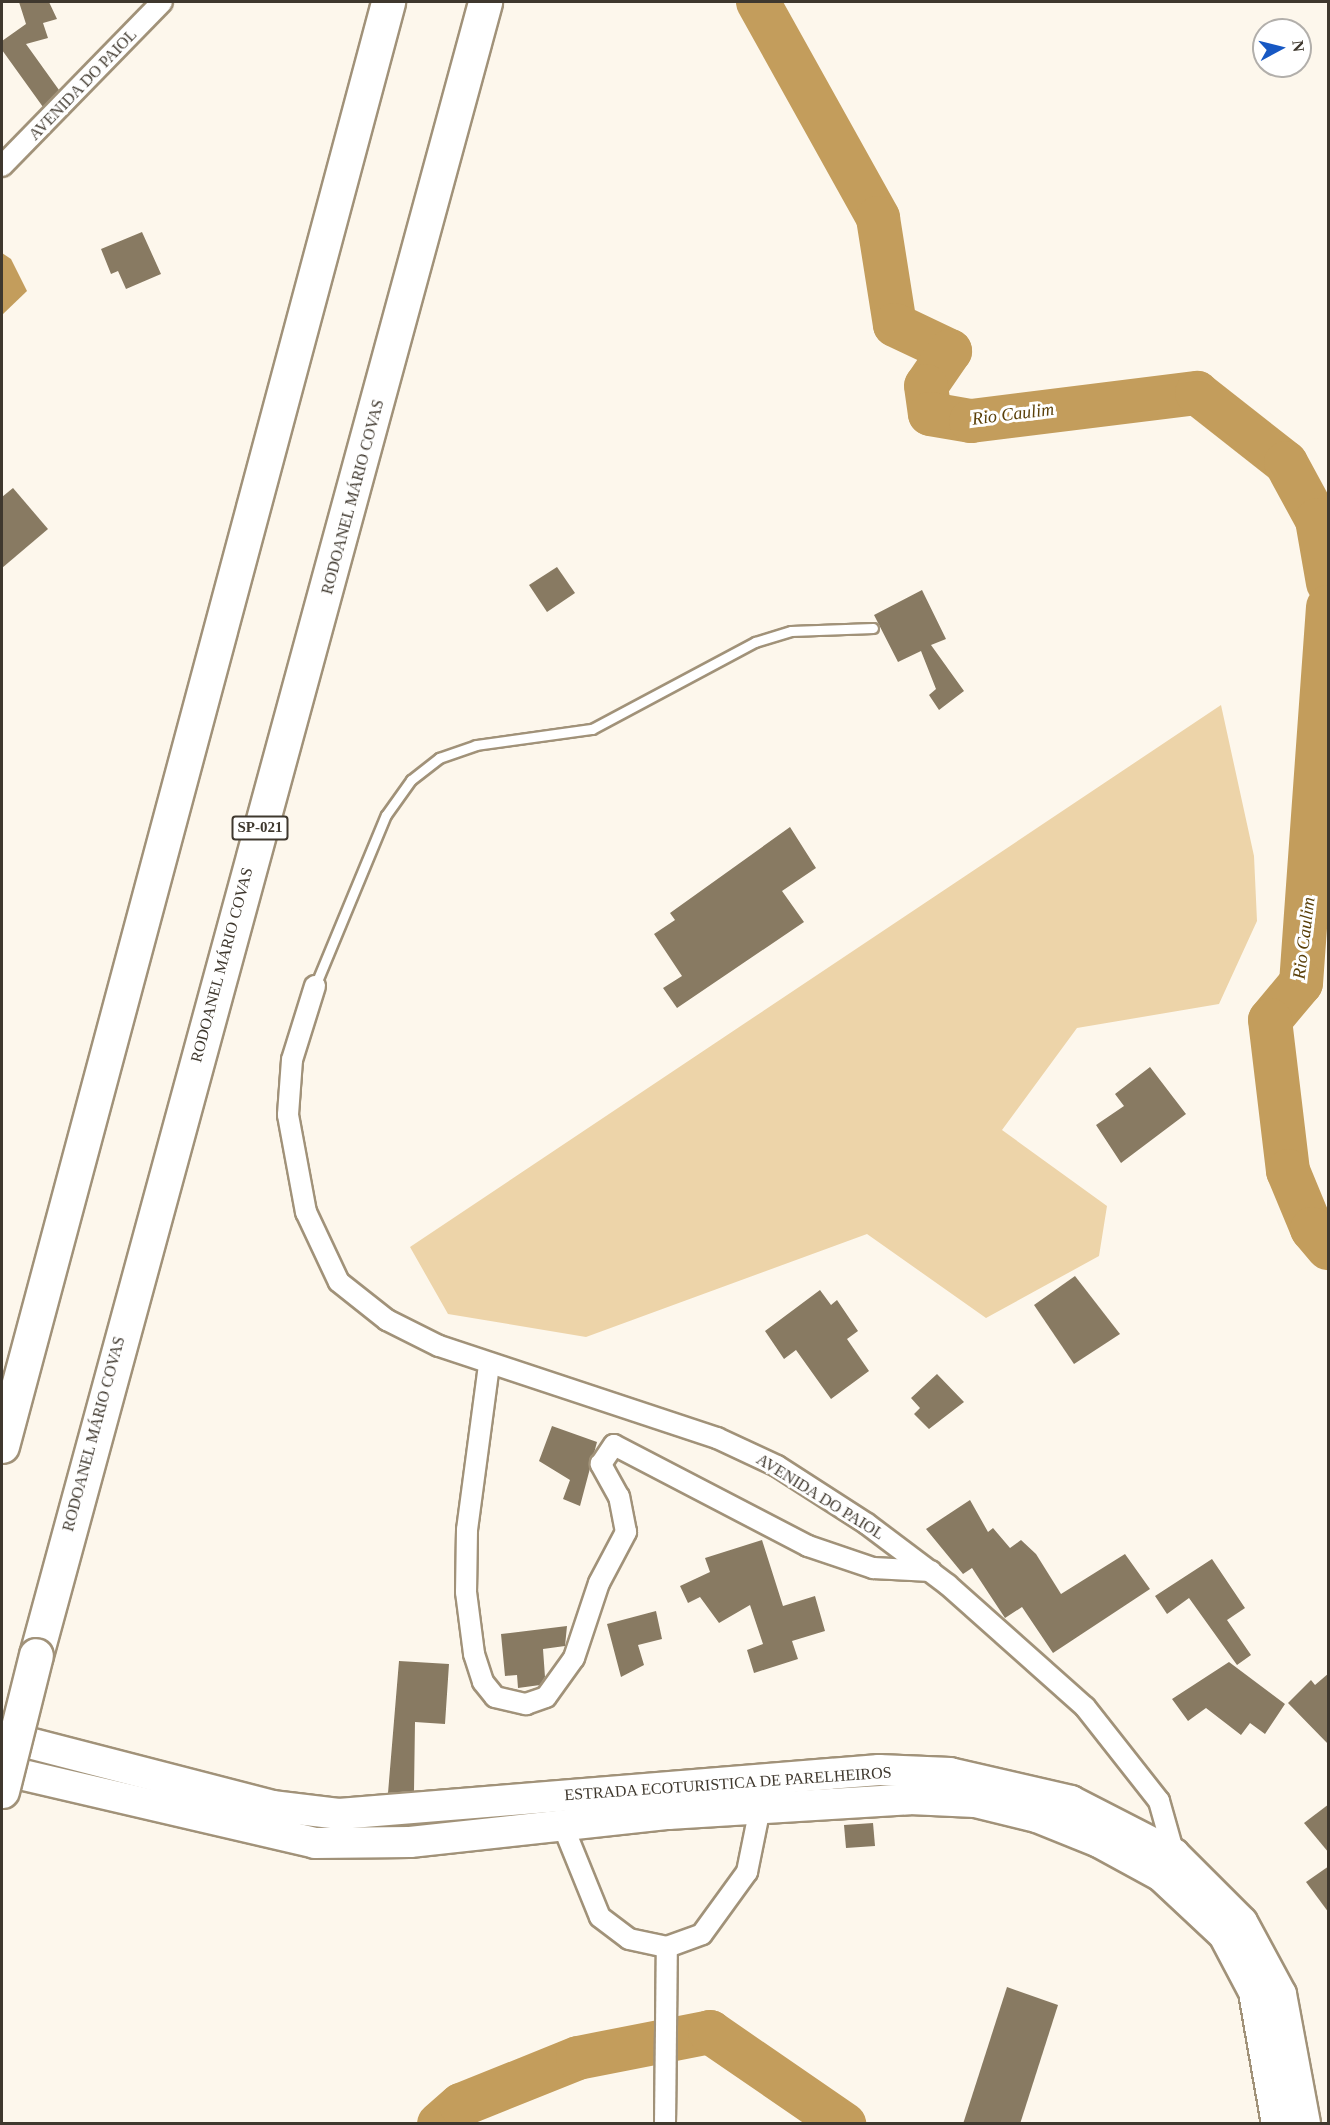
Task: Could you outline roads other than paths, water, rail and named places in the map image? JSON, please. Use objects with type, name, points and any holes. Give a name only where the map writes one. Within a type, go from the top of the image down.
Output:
[{"type":"highway","points":[[2,1446],[388,2]]},
{"type":"highway","name":"RODOANEL MÁRIO COVAS","points":[[2,1791],[36,1655],[485,2]]},
{"type":"main road","name":"ESTRADA ECOTURISTICA DE PARELHEIROS","points":[[2,1736],[272,1806],[339,1814],[879,1770],[950,1773],[1071,1802],[1174,1854],[1242,1922],[1265,1957],[1281,1994],[1305,2124]]},
{"type":"main road","name":"ESTRADA ECOTURISTICA DE PARELHEIROS","points":[[2,1770],[315,1843],[398,1843],[760,1808],[910,1799],[975,1802],[1037,1817],[1099,1842],[1161,1876],[1224,1935],[1243,1966],[1263,2027],[1277,2124]]},
{"type":"street","name":"AVENIDA DO PAIOL","points":[[2,166],[162,2]]},
{"type":"street","name":"AVENIDA DO PAIOL","points":[[315,986],[291,1060],[288,1115],[294,1164],[320,1251],[339,1282],[387,1320],[489,1365],[717,1438],[777,1466],[931,1571],[1065,1688],[1117,1743],[1159,1801],[1174,1854]]},
{"type":"street","points":[[489,1365],[467,1530],[466,1592],[474,1654],[483,1682],[495,1697],[526,1704],[546,1697],[574,1658],[599,1583],[627,1532],[619,1497],[601,1464],[614,1445],[808,1546],[873,1568],[931,1571]]},
{"type":"street","points":[[563,1826],[600,1917],[629,1939],[667,1947],[702,1934],[747,1872],[760,1808]]},
{"type":"street","points":[[665,2124],[667,1947]]},
{"type":"lane","points":[[315,986],[386,815],[411,780],[439,758],[476,745],[592,729],[755,642],[791,631],[873,628]]},
{"type":"waterway","name":"Rio Caulim","points":[[758,2],[878,218],[895,325],[950,351],[926,386],[930,414],[971,421],[1197,393],[1286,463],[1317,520],[1328,583]]},
{"type":"waterway","name":"Rio Caulim","points":[[1328,607],[1301,983],[1270,1020],[1288,1171],[1312,1229],[1328,1248]]},
{"type":"waterway","points":[[439,2124],[461,2105],[578,2058],[710,2032],[844,2124]]}]
